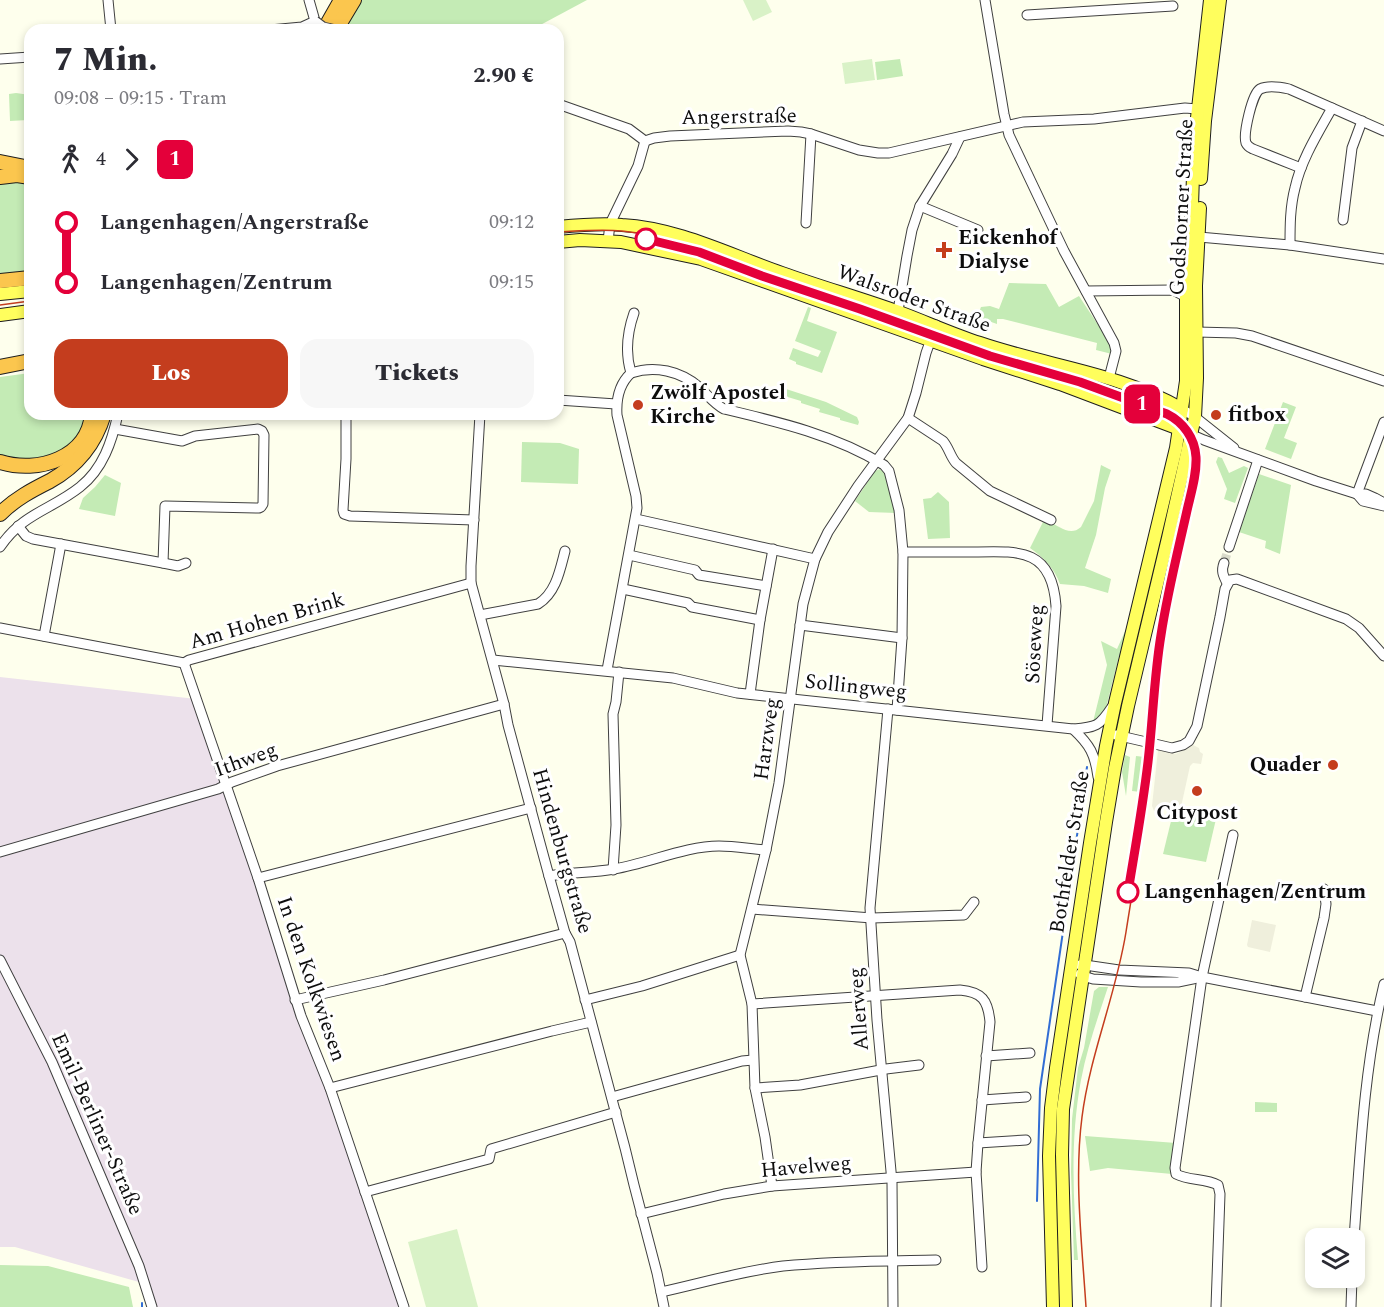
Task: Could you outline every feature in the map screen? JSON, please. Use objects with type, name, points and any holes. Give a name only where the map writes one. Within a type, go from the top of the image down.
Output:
[{"type":"highway","points":[[322,24],[341,0]]},
{"type":"highway","points":[[340,24],[354,0]]},
{"type":"highway","points":[[0,162],[24,167]]},
{"type":"highway","points":[[0,177],[24,177]]},
{"type":"highway","points":[[0,281],[24,277]]},
{"type":"highway","points":[[5,366],[24,364]]},
{"type":"highway","points":[[0,462],[34,466],[67,455],[87,434],[91,420]]},
{"type":"highway","points":[[0,514],[19,497],[52,480],[75,464],[95,437],[102,420]]},
{"type":"main road","name":"Godshorner Straße","points":[[1182,409],[1186,362],[1186,297],[1194,145],[1210,0]]},
{"type":"main road","name":"Godshorner Straße","points":[[1195,417],[1196,286],[1202,145],[1220,0]]},
{"type":"main road","name":"Walsroder Straße","points":[[564,227],[610,224],[671,233],[798,279],[898,311],[996,349],[1109,378],[1157,396],[1182,409]]},
{"type":"main road","name":"Walsroder Straße","points":[[564,241],[608,241],[641,245],[701,259],[930,341],[1054,382],[1179,429]]},
{"type":"main road","points":[[0,294],[24,292]]},
{"type":"main road","points":[[0,315],[24,312]]},
{"type":"main road","name":"Bothfelder Straße","points":[[1053,1306],[1049,1132],[1056,1068],[1099,786],[1115,703],[1182,409]]},
{"type":"main road","name":"Bothfelder Straße","points":[[1066,1307],[1062,1132],[1067,1079],[1106,822],[1122,736],[1195,417]]},
{"type":"street","points":[[108,0],[110,24]]},
{"type":"street","points":[[309,0],[319,24]]},
{"type":"street","points":[[985,0],[1006,126],[1064,251],[1115,348],[1109,378]]},
{"type":"street","points":[[1027,15],[1111,5],[1173,6]]},
{"type":"street","points":[[0,59],[24,57]]},
{"type":"street","points":[[1301,168],[1253,149],[1246,143],[1245,137],[1252,99],[1260,89],[1281,87],[1288,89],[1384,130]]},
{"type":"street","points":[[564,106],[623,127],[645,141],[638,166],[610,224],[608,241]]},
{"type":"street","name":"Angerstraße","points":[[645,141],[670,136],[788,131],[811,134],[849,147],[878,153],[897,152],[1037,120],[1095,119],[1185,108],[1197,109]]},
{"type":"street","points":[[1290,244],[1293,199],[1301,168],[1332,108]]},
{"type":"street","points":[[1343,220],[1352,148],[1362,121]]},
{"type":"street","points":[[806,223],[811,134]]},
{"type":"street","points":[[898,311],[912,230],[920,206],[960,137]]},
{"type":"street","points":[[920,206],[978,230]]},
{"type":"street","points":[[1199,237],[1290,244],[1384,259]]},
{"type":"street","points":[[1086,291],[1173,290],[1186,297]]},
{"type":"street","points":[[631,373],[627,361],[627,346],[633,313]]},
{"type":"street","name":"Harzweg","points":[[772,1186],[755,1088],[752,1004],[741,955],[779,783],[800,625],[808,583],[815,559],[839,515],[908,418],[936,325]]},
{"type":"street","points":[[1197,332],[1236,333],[1252,336],[1384,381]]},
{"type":"street","points":[[607,670],[637,508],[616,404],[620,387],[631,373],[644,369],[659,370],[681,376],[691,381],[724,409],[823,436],[878,461]]},
{"type":"street","points":[[564,400],[616,404]]},
{"type":"street","name":"Walsroder Straße","points":[[1182,409],[1241,453]]},
{"type":"street","points":[[908,418],[943,441],[951,458],[990,491],[1051,520]]},
{"type":"street","points":[[0,547],[18,526],[86,482],[96,471],[107,452],[117,420]]},
{"type":"street","points":[[346,420],[344,514],[474,520]]},
{"type":"street","name":"Hindenburgstraße","points":[[480,420],[471,583],[549,876],[570,942],[616,1112],[664,1307]]},
{"type":"street","points":[[1357,494],[1384,422]]},
{"type":"street","points":[[115,429],[182,441],[195,436],[258,429],[264,435],[263,504],[261,507],[165,506],[163,563]]},
{"type":"street","name":"Walsroder Straße","points":[[1179,429],[1258,460],[1357,494],[1363,501],[1384,504]]},
{"type":"street","points":[[1229,547],[1258,460]]},
{"type":"street","name":"Allerweg","points":[[878,461],[889,471],[899,510],[903,552],[902,638],[871,895],[881,1070],[891,1178],[893,1307]]},
{"type":"street","points":[[636,519],[815,559]]},
{"type":"street","points":[[18,526],[26,536],[33,539],[178,566],[186,563]]},
{"type":"street","points":[[44,636],[62,544]]},
{"type":"street","points":[[750,694],[773,549]]},
{"type":"street","points":[[480,615],[538,604],[543,601],[556,582],[565,551]]},
{"type":"street","name":"Söseweg","points":[[903,552],[1011,551],[1029,556],[1044,568],[1051,580],[1056,606],[1047,725]]},
{"type":"street","points":[[629,555],[695,570],[699,575],[766,586]]},
{"type":"street","points":[[1224,563],[1222,574],[1227,583]]},
{"type":"street","points":[[1109,734],[1172,748],[1183,745],[1193,735],[1197,726],[1224,589],[1230,580],[1237,579],[1346,619],[1359,628],[1384,656]]},
{"type":"street","name":"Am Hohen Brink","points":[[0,628],[184,663],[238,646],[471,583]]},
{"type":"street","points":[[623,589],[688,603],[693,607],[760,620]]},
{"type":"street","points":[[800,625],[902,638]]},
{"type":"street","name":"Sollingweg","points":[[493,660],[673,678],[709,687],[790,699],[1073,729],[1091,727],[1102,722],[1115,703]]},
{"type":"street","name":"In den Kolkwiesen","points":[[184,663],[258,878],[295,999],[330,1088],[404,1307]]},
{"type":"street","points":[[613,870],[616,825],[613,714],[619,672]]},
{"type":"street","name":"Ithweg","points":[[0,852],[218,789],[277,766],[504,704]]},
{"type":"street","points":[[1073,729],[1087,742],[1094,754],[1099,786]]},
{"type":"street","points":[[258,878],[531,808]]},
{"type":"street","points":[[1216,1307],[1220,1194],[1218,1185],[1211,1181],[1181,1177],[1176,1174],[1175,1168],[1202,977],[1233,835]]},
{"type":"street","points":[[549,876],[613,870],[680,852],[719,846],[766,850]]},
{"type":"street","points":[[1305,997],[1324,918],[1326,904],[1324,889]]},
{"type":"street","points":[[752,909],[872,918],[964,915],[974,902]]},
{"type":"street","points":[[295,999],[384,980],[566,933]]},
{"type":"street","points":[[585,1000],[642,986],[741,955]]},
{"type":"street","name":"Emil-Berliner-Straße","points":[[0,960],[52,1062],[139,1266],[152,1307]]},
{"type":"street","points":[[1071,966],[1084,971],[1094,979],[1178,982],[1202,977]]},
{"type":"street","points":[[1084,971],[1134,970],[1189,973],[1377,1011]]},
{"type":"street","points":[[1134,970],[1141,982]]},
{"type":"street","points":[[1355,1228],[1370,1058],[1377,1011],[1384,984]]},
{"type":"street","points":[[752,1004],[960,990],[980,995],[986,1003],[990,1022],[976,1172],[982,1267]]},
{"type":"street","points":[[330,1088],[591,1022]]},
{"type":"street","points":[[986,1056],[1030,1053]]},
{"type":"street","points":[[612,1097],[742,1061],[753,1060]]},
{"type":"street","points":[[755,1088],[800,1085],[919,1065]]},
{"type":"street","points":[[982,1100],[1026,1097]]},
{"type":"street","points":[[365,1192],[489,1159],[491,1149],[616,1112]]},
{"type":"street","points":[[978,1143],[1026,1140]]},
{"type":"street","name":"Havelweg","points":[[641,1214],[724,1194],[772,1186],[976,1172]]},
{"type":"street","points":[[661,1292],[784,1266],[833,1262],[936,1260]]},
{"type":"street","points":[[1351,1307],[1352,1288]]},
{"type":"shaded area","points":[[0,677],[196,699],[404,1307],[151,1307],[146,1284],[15,1247],[0,1247]]},
{"type":"shaded area","points":[[1193,745],[1203,754],[1201,764],[1193,763],[1190,766],[1181,807],[1172,805],[1154,811],[1152,806],[1158,750],[1176,754]]},
{"type":"shaded area","points":[[1252,920],[1276,925],[1270,952],[1248,947]]},
{"type":"green space","points":[[362,0],[587,0],[542,24],[347,24]]},
{"type":"green space","points":[[743,0],[766,0],[772,12],[753,21]]},
{"type":"green space","points":[[872,59],[875,80],[845,84],[842,63]]},
{"type":"green space","points":[[900,59],[903,76],[877,80],[875,62]]},
{"type":"green space","points":[[9,94],[24,94],[24,120],[10,121]]},
{"type":"green space","points":[[17,180],[24,181],[24,273],[0,277],[0,185]]},
{"type":"green space","points":[[1009,283],[1046,284],[1059,307],[1079,296],[1112,346],[1112,354],[1096,350],[1097,343],[1003,319],[997,319],[997,324],[977,317],[981,307],[990,306],[999,309]]},
{"type":"green space","points":[[808,307],[811,308],[807,321],[837,332],[822,373],[796,364],[789,359],[793,348],[818,357],[821,351],[795,341]]},
{"type":"green space","points":[[24,374],[24,420],[86,420],[79,439],[47,460],[13,459],[0,455],[0,377]]},
{"type":"green space","points":[[783,388],[826,402],[857,417],[858,425],[819,412],[820,409],[781,395]]},
{"type":"green space","points":[[1283,402],[1296,407],[1284,438],[1297,443],[1291,459],[1265,449]]},
{"type":"green space","points":[[522,442],[560,443],[579,449],[578,484],[521,482]]},
{"type":"green space","points":[[1218,457],[1222,458],[1229,473],[1244,466],[1248,468],[1235,503],[1224,499],[1227,489],[1216,462]]},
{"type":"green space","points":[[1101,465],[1111,470],[1096,535],[1085,568],[1111,579],[1108,593],[1084,586],[1060,584],[1048,564],[1030,548],[1043,522],[1048,521],[1069,531],[1081,527],[1094,501]]},
{"type":"green space","points":[[880,469],[885,473],[896,513],[869,512],[855,501],[875,471]]},
{"type":"green space","points":[[1259,474],[1291,485],[1280,554],[1265,548],[1266,541],[1239,532]]},
{"type":"green space","points":[[105,475],[121,483],[115,516],[79,509],[83,498]]},
{"type":"green space","points":[[938,492],[949,502],[950,538],[928,539],[923,499],[931,498]]},
{"type":"green space","points":[[1126,629],[1125,645],[1119,656],[1105,712],[1093,722],[1107,665],[1101,641],[1117,649]]},
{"type":"green space","points":[[1125,755],[1130,757],[1126,796],[1122,772]]},
{"type":"green space","points":[[1136,756],[1145,757],[1141,792],[1132,791]]},
{"type":"green space","points":[[1193,814],[1216,819],[1206,862],[1163,854],[1172,817]]},
{"type":"green space","points":[[1099,987],[1108,987],[1083,1068],[1075,1125],[1074,1192],[1078,1260],[1074,1260],[1072,1119],[1078,1068],[1084,1048],[1094,991]]},
{"type":"green space","points":[[1255,1102],[1277,1103],[1277,1112],[1255,1112]]},
{"type":"green space","points":[[1085,1136],[1176,1143],[1172,1174],[1108,1168],[1090,1171]]},
{"type":"green space","points":[[457,1229],[478,1307],[426,1307],[408,1242]]},
{"type":"green space","points":[[0,1265],[48,1266],[129,1287],[133,1307],[0,1307]]},
{"type":"waterway","points":[[1037,1201],[1040,1089],[1087,767]]},
{"type":"tunnel","points":[[1224,563],[1229,547]]},
{"type":"tram line","points":[[564,232],[622,231],[678,243],[852,302],[976,348],[1151,402],[1177,415],[1193,433],[1200,455],[1200,471],[1165,635],[1154,746],[1126,932],[1116,979],[1091,1070],[1082,1117],[1079,1188],[1086,1307]]},
{"type":"tram line","name":"1","points":[[646,239],[699,252],[990,356],[1104,390],[1167,414],[1185,428],[1195,450],[1196,471],[1161,635],[1148,763],[1128,892]]},
{"type":"tram line","points":[[0,305],[24,302]]},
{"type":"place","name":"Eickenhof Dialyse","points":[[944,250]]},
{"type":"place","name":"Zwölf Apostel Kirche","points":[[638,405]]},
{"type":"place","name":"fitbox","points":[[1216,415]]},
{"type":"place","name":"Quader","points":[[1333,765]]},
{"type":"place","name":"Citypost","points":[[1197,791]]},
{"type":"place","name":"Langenhagen/Zentrum","points":[[1128,892]]}]
